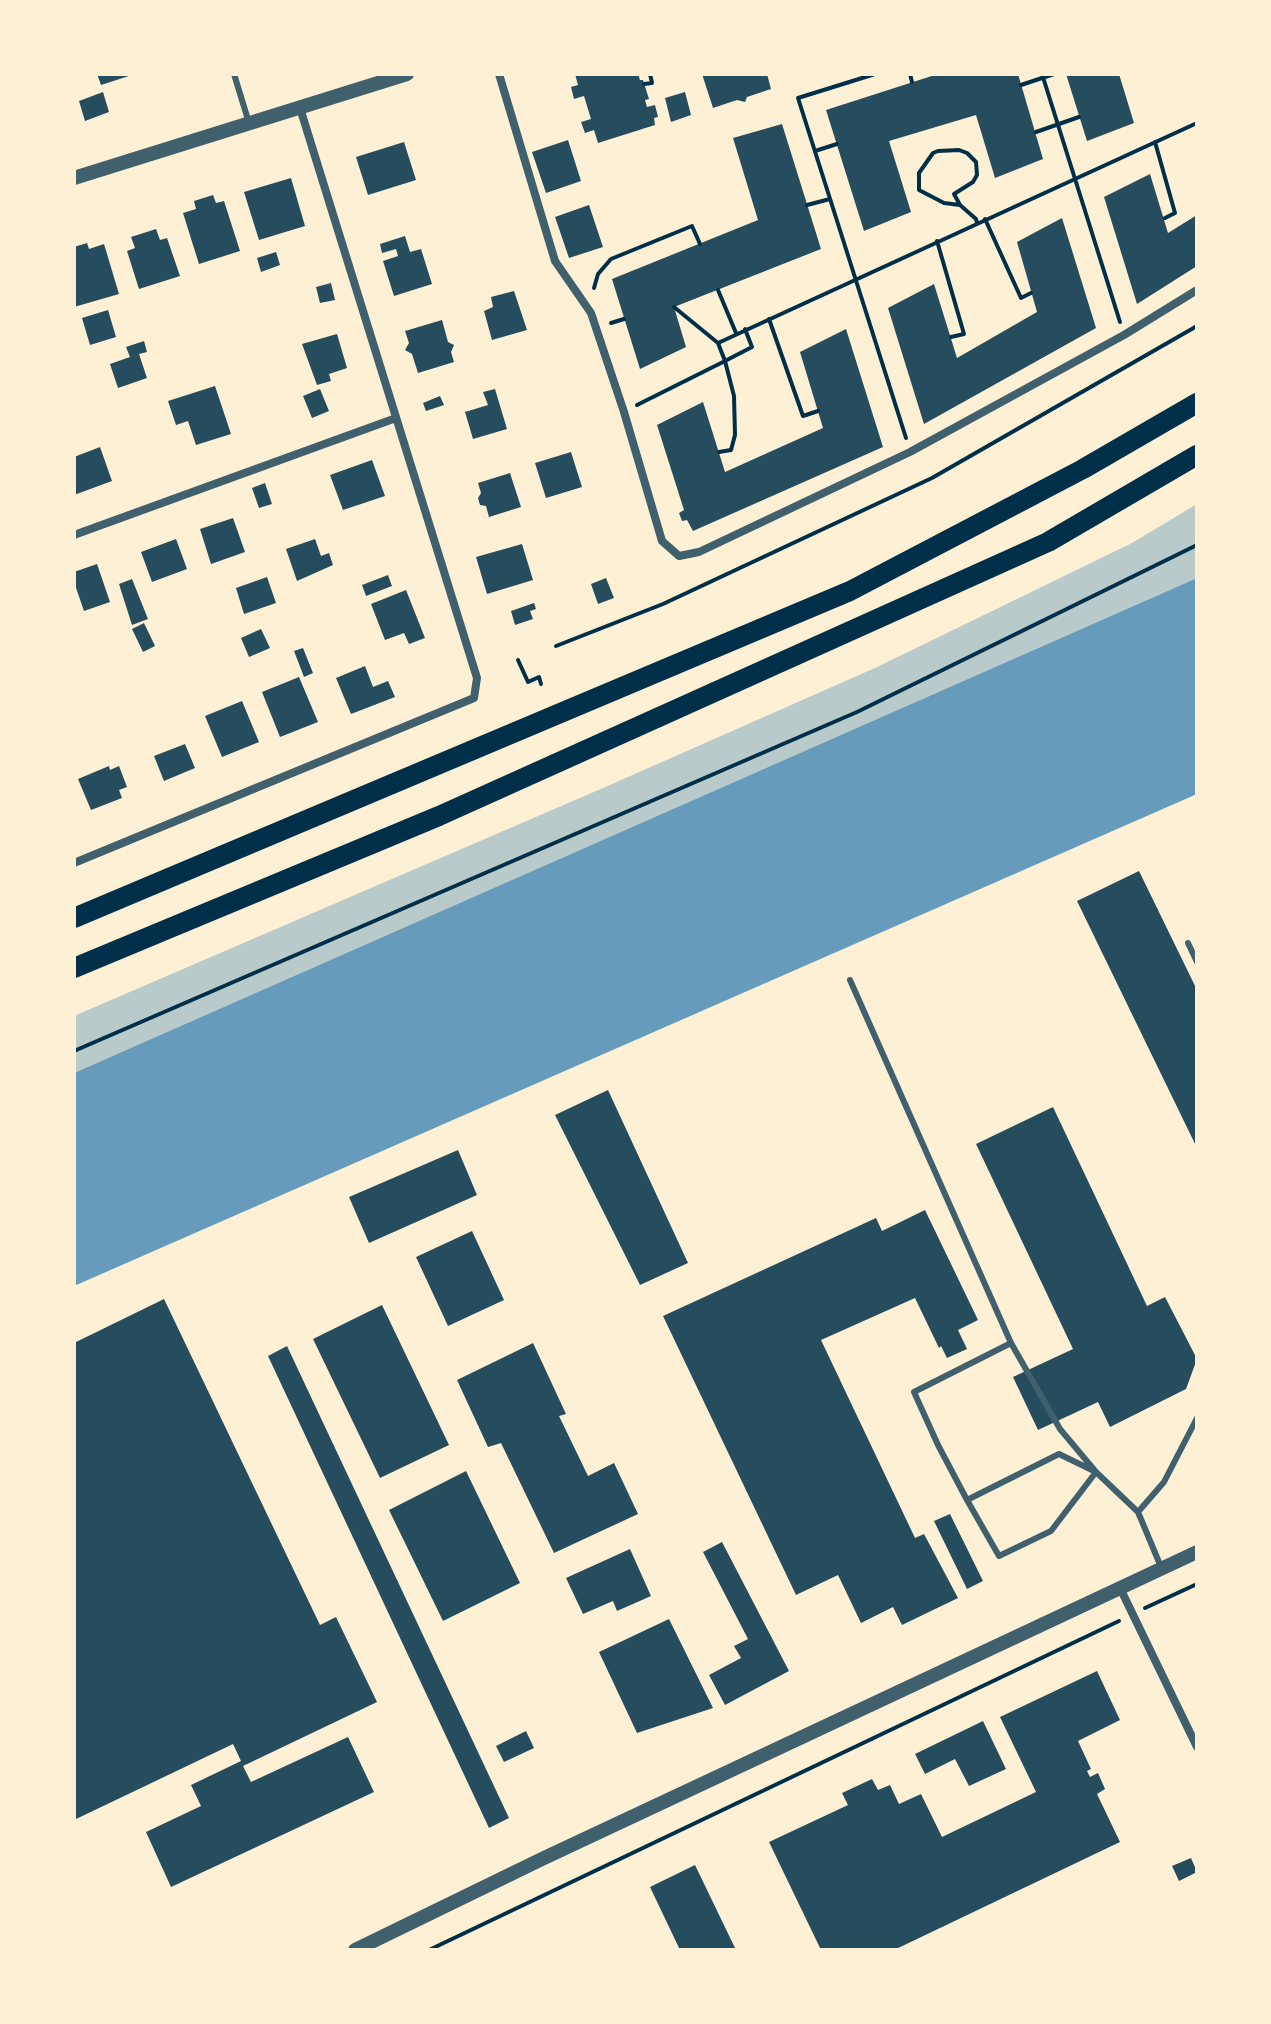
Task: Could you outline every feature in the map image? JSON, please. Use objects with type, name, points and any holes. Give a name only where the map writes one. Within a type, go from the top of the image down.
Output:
[{"type":"highway","points":[[74,918],[850,591],[1083,469],[1197,403]]},
{"type":"highway","points":[[74,968],[439,816],[1034,548],[1197,455]]},
{"type":"street","points":[[74,178],[300,108],[382,78],[407,74]]},
{"type":"street","points":[[499,74],[555,261],[591,313],[662,541],[679,556],[699,552],[910,452],[1124,335],[1197,290]]},
{"type":"street","points":[[74,863],[474,698],[477,678],[300,108]]},
{"type":"street","points":[[74,535],[396,418]]},
{"type":"street","points":[[355,1950],[1197,1552]]},
{"type":"street","points":[[1121,1590],[1197,1747]]},
{"type":"lane","points":[[234,74],[249,123]]},
{"type":"lane","points":[[1188,943],[1197,962]]},
{"type":"lane","points":[[850,980],[1011,1343],[1060,1429],[1096,1472],[1138,1512],[1162,1570]]},
{"type":"lane","points":[[1011,1343],[914,1392],[967,1500],[999,1556],[1051,1531],[1096,1472]]},
{"type":"lane","points":[[1138,1512],[1164,1482],[1197,1418]]},
{"type":"lane","points":[[967,1500],[1059,1454],[1096,1472]]},
{"type":"path","points":[[644,84],[652,83],[650,74]]},
{"type":"path","points":[[875,74],[798,98],[910,452]]},
{"type":"path","points":[[910,74],[912,82]]},
{"type":"path","points":[[1021,85],[1054,74]]},
{"type":"path","points":[[1042,76],[1124,335]]},
{"type":"path","points":[[1036,132],[1079,117]]},
{"type":"path","points":[[718,343],[1197,123]]},
{"type":"path","points":[[1155,142],[1175,213],[1165,218]]},
{"type":"path","points":[[815,151],[837,144]]},
{"type":"path","points":[[960,205],[944,203],[919,190],[919,173],[933,153],[959,150],[976,162],[977,175],[973,182],[954,194],[977,223]]},
{"type":"path","points":[[807,205],[830,199]]},
{"type":"path","points":[[985,219],[1021,298],[1031,293]]},
{"type":"path","points":[[583,303],[590,300],[598,274],[611,259],[692,226],[700,244]]},
{"type":"path","points":[[937,241],[964,334],[951,337]]},
{"type":"path","points":[[718,290],[736,333]]},
{"type":"path","points":[[674,307],[718,343],[725,361],[734,396],[735,435],[731,450],[719,452]]},
{"type":"path","points":[[769,319],[803,416],[818,411]]},
{"type":"path","points":[[556,646],[663,604],[932,478],[1197,326]]},
{"type":"path","points":[[624,412],[752,347],[745,329]]},
{"type":"path","points":[[74,1051],[857,712],[1197,545]]},
{"type":"path","points":[[518,660],[528,682],[539,677],[541,684]]},
{"type":"path","points":[[1176,1594],[1197,1584]]},
{"type":"path","points":[[429,1950],[1096,1632]]},
{"type":"shaded area","points":[[1197,504],[1197,578],[74,1073],[74,1016],[875,668],[1132,543]]},
{"type":"water","points":[[1197,578],[1197,794],[74,1286],[74,1073]]},
{"type":"building","points":[[97,74],[132,74],[132,75],[101,85]]},
{"type":"building","points":[[575,74],[638,74],[649,99],[645,100],[647,107],[655,105],[658,117],[654,118],[655,125],[598,143],[594,130],[585,133],[581,122],[591,119],[584,96],[574,99],[571,87],[578,85]]},
{"type":"building","points":[[702,74],[767,74],[771,89],[747,97],[745,102],[737,100],[713,108]]},
{"type":"building","points":[[938,74],[1018,74],[1043,159],[995,178],[976,115],[889,141],[911,212],[864,231],[826,110]]},
{"type":"building","points":[[1066,74],[1119,74],[1134,123],[1087,141]]},
{"type":"building","points":[[103,92],[109,112],[85,121],[79,101]]},
{"type":"building","points":[[685,92],[691,115],[671,122],[665,98]]},
{"type":"building","points":[[782,124],[821,249],[674,307],[686,347],[640,369],[612,279],[758,220],[733,138]]},
{"type":"building","points":[[568,140],[581,181],[546,193],[532,152]]},
{"type":"building","points":[[404,142],[416,180],[368,195],[356,157]]},
{"type":"building","points":[[1150,174],[1168,233],[1197,215],[1197,266],[1137,304],[1104,197]]},
{"type":"building","points":[[291,178],[305,226],[259,240],[244,192]]},
{"type":"building","points":[[213,195],[216,203],[224,201],[240,251],[199,264],[183,213],[196,209],[194,201]]},
{"type":"building","points":[[589,205],[603,247],[569,258],[555,217]]},
{"type":"building","points":[[1062,218],[1096,328],[924,424],[888,308],[934,284],[957,358],[1037,312],[1017,242]]},
{"type":"building","points":[[156,229],[160,240],[167,238],[180,276],[139,289],[127,251],[135,248],[131,237]]},
{"type":"building","points":[[405,236],[410,252],[421,249],[432,284],[394,296],[383,261],[398,256],[396,249],[382,253],[380,244]]},
{"type":"building","points":[[87,243],[89,249],[104,244],[119,294],[74,307],[74,247]]},
{"type":"building","points":[[276,252],[280,265],[261,272],[257,258]]},
{"type":"building","points":[[331,283],[335,300],[320,303],[316,287]]},
{"type":"building","points":[[514,291],[527,330],[492,340],[484,311],[493,307],[491,297]]},
{"type":"building","points":[[108,310],[116,337],[90,345],[82,318]]},
{"type":"building","points":[[442,320],[448,342],[454,345],[451,352],[454,362],[418,373],[412,354],[405,350],[409,343],[405,331]]},
{"type":"building","points":[[846,329],[883,447],[693,531],[687,520],[682,521],[679,513],[684,510],[657,425],[703,402],[725,472],[823,428],[800,352]]},
{"type":"building","points":[[337,334],[347,368],[329,374],[331,381],[317,385],[302,344]]},
{"type":"building","points":[[144,341],[147,352],[139,354],[147,378],[118,388],[110,364],[130,357],[126,347]]},
{"type":"building","points":[[215,386],[231,434],[196,445],[188,421],[176,425],[168,401]]},
{"type":"building","points":[[320,389],[329,411],[312,418],[303,396]]},
{"type":"building","points":[[495,389],[507,429],[473,439],[465,412],[488,405],[483,392]]},
{"type":"building","points":[[440,396],[444,405],[426,411],[423,403]]},
{"type":"building","points":[[100,447],[112,481],[74,495],[74,457]]},
{"type":"building","points":[[571,452],[582,487],[546,498],[535,463]]},
{"type":"building","points":[[372,460],[385,496],[343,510],[330,475]]},
{"type":"building","points":[[510,473],[521,507],[489,517],[486,506],[480,505],[478,483]]},
{"type":"building","points":[[265,483],[272,504],[259,508],[252,488]]},
{"type":"building","points":[[233,518],[245,552],[211,564],[200,529]]},
{"type":"building","points":[[176,539],[187,569],[152,582],[141,552]]},
{"type":"building","points":[[315,539],[321,556],[329,553],[333,565],[297,581],[286,549]]},
{"type":"building","points":[[522,544],[533,580],[487,594],[476,557]]},
{"type":"building","points":[[97,564],[110,602],[84,611],[74,582],[74,572]]},
{"type":"building","points":[[388,575],[392,586],[366,596],[362,585]]},
{"type":"building","points":[[267,577],[276,603],[244,614],[236,588]]},
{"type":"building","points":[[606,578],[614,598],[598,604],[591,584]]},
{"type":"building","points":[[132,579],[148,619],[132,625],[119,584]]},
{"type":"building","points":[[406,590],[425,638],[409,644],[404,633],[385,640],[371,604]]},
{"type":"building","points":[[534,603],[536,609],[530,611],[533,619],[515,625],[511,611]]},
{"type":"building","points":[[144,623],[155,646],[143,652],[132,629]]},
{"type":"building","points":[[261,629],[270,648],[249,657],[241,638]]},
{"type":"building","points":[[303,648],[313,673],[304,677],[294,651]]},
{"type":"building","points":[[365,666],[373,687],[388,681],[395,697],[351,714],[336,678]]},
{"type":"building","points":[[299,677],[318,722],[280,737],[262,692]]},
{"type":"building","points":[[242,701],[259,742],[222,757],[205,716]]},
{"type":"building","points":[[185,744],[195,768],[164,781],[154,756]]},
{"type":"building","points":[[109,766],[110,770],[119,766],[127,787],[119,790],[122,798],[91,810],[78,779]]},
{"type":"building","points":[[1139,871],[1197,990],[1197,1148],[1077,901]]},
{"type":"building","points":[[608,1090],[688,1263],[640,1285],[555,1115]]},
{"type":"building","points":[[1053,1107],[1147,1306],[1165,1297],[1197,1359],[1186,1389],[1110,1427],[1098,1402],[1038,1430],[1013,1377],[1073,1349],[976,1144]]},
{"type":"building","points":[[458,1150],[477,1195],[369,1243],[349,1197]]},
{"type":"building","points":[[925,1210],[978,1320],[958,1330],[967,1349],[947,1358],[915,1298],[821,1340],[915,1538],[924,1534],[958,1598],[902,1625],[893,1607],[861,1623],[838,1575],[796,1595],[663,1316],[876,1218],[882,1231]]},
{"type":"building","points":[[472,1231],[504,1300],[448,1326],[416,1257]]},
{"type":"building","points":[[164,1299],[320,1625],[336,1617],[377,1702],[243,1766],[251,1782],[348,1737],[374,1792],[171,1887],[146,1832],[201,1806],[191,1785],[241,1761],[233,1744],[74,1820],[74,1343]]},
{"type":"building","points":[[382,1305],[449,1445],[380,1478],[313,1339]]},
{"type":"building","points":[[533,1343],[566,1414],[559,1416],[588,1476],[614,1463],[638,1514],[554,1553],[501,1443],[488,1447],[457,1380]]},
{"type":"building","points":[[287,1346],[509,1818],[489,1828],[268,1356]]},
{"type":"building","points":[[466,1471],[520,1583],[443,1621],[389,1510]]},
{"type":"building","points":[[950,1514],[983,1581],[967,1589],[934,1521]]},
{"type":"building","points":[[722,1542],[789,1671],[725,1705],[709,1675],[741,1658],[734,1646],[748,1639],[703,1552]]},
{"type":"building","points":[[630,1549],[651,1596],[617,1611],[613,1601],[583,1614],[566,1578]]},
{"type":"building","points":[[669,1619],[713,1708],[637,1733],[599,1652]]},
{"type":"building","points":[[1097,1671],[1120,1720],[1078,1741],[1091,1769],[1087,1771],[1090,1777],[1098,1773],[1105,1789],[1097,1794],[1120,1842],[894,1950],[821,1950],[769,1842],[848,1805],[842,1793],[872,1779],[878,1790],[890,1785],[899,1804],[921,1794],[942,1837],[1036,1792],[1000,1717]]},
{"type":"building","points":[[983,1721],[1006,1769],[969,1786],[955,1759],[925,1774],[915,1754]]},
{"type":"building","points":[[526,1731],[534,1748],[504,1762],[496,1746]]},
{"type":"building","points":[[1191,1858],[1197,1872],[1179,1881],[1172,1866]]},
{"type":"building","points":[[695,1865],[736,1950],[680,1950],[650,1887]]}]
